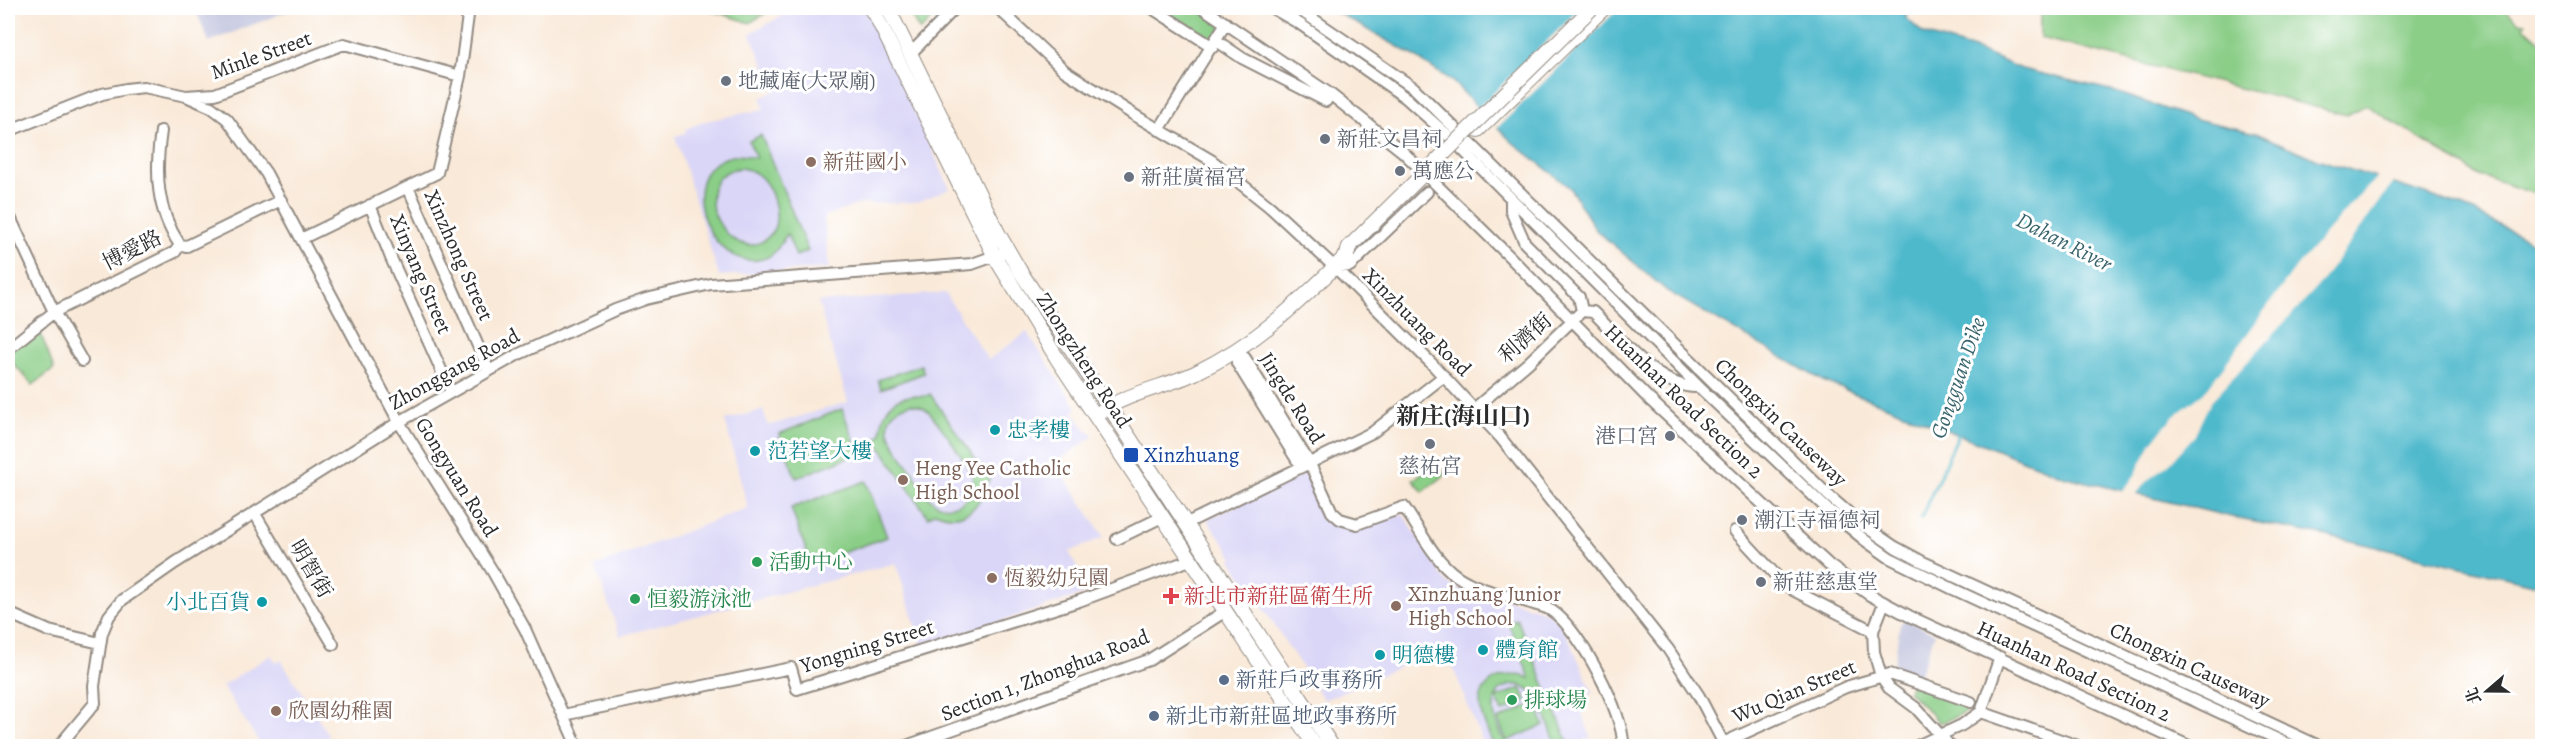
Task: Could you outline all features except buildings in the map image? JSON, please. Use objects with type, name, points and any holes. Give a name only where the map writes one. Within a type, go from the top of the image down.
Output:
[{"type":"main road","name":"Zhongzheng Road","points":[[870,8],[995,257],[1095,416],[1315,747]]},
{"type":"main road","name":"Zhongzheng Road","points":[[888,8],[912,52],[1007,250],[1332,747]]},
{"type":"main road","points":[[1347,255],[1349,247],[1592,8]]},
{"type":"main road","points":[[1095,416],[1108,406],[1192,374],[1237,351],[1271,328],[1347,255],[1356,252],[1604,8]]},
{"type":"street","points":[[301,239],[437,173],[460,76],[469,8]]},
{"type":"street","points":[[912,52],[955,8]]},
{"type":"street","name":"Xinzhuang Road","points":[[998,8],[1065,70],[1211,160],[1270,207],[1335,267],[1444,376],[1478,412],[1572,525],[1668,649],[1699,696],[1724,745]]},
{"type":"street","name":"Huanhan Road Section 2","points":[[1203,8],[1330,94],[1413,161],[1649,399],[1796,535],[1868,594],[1909,616],[2189,747]]},
{"type":"street","name":"Chongxin Causeway","points":[[1272,8],[1300,24],[1406,98],[1511,199],[1699,387],[1845,526],[1890,558],[1953,590],[2292,747]]},
{"type":"street","name":"Chongxin Causeway","points":[[1297,8],[1414,88],[1747,418],[1860,523],[1895,547],[1921,561],[2319,747]]},
{"type":"street","points":[[1155,10],[1215,44],[1326,101],[1330,94]]},
{"type":"street","points":[[1159,130],[1215,44],[1226,23]]},
{"type":"street","name":"Minle Street","points":[[8,131],[102,94],[126,89],[144,87],[186,96],[215,94],[345,44],[460,76]]},
{"type":"street","name":"Gongyuan Road","points":[[186,96],[211,107],[226,119],[249,147],[281,200],[399,422],[494,572],[525,629],[577,747]]},
{"type":"street","points":[[161,131],[156,163],[159,196],[171,232],[180,245]]},
{"type":"street","points":[[1412,176],[1338,253],[1335,267],[1350,266],[1427,192]]},
{"type":"street","name":"Xinzhong Street","points":[[408,187],[489,371]]},
{"type":"street","points":[[1511,199],[1511,211],[1525,243],[1579,297],[1582,311],[1593,312],[1659,376],[1689,387],[1699,387]]},
{"type":"street","name":"博愛路","points":[[8,349],[54,312],[175,252],[180,245],[187,246],[281,200]]},
{"type":"street","name":"Xinyang Street","points":[[370,205],[390,258],[451,392]]},
{"type":"street","points":[[8,213],[54,312],[82,362]]},
{"type":"street","name":"Zhonggang Road","points":[[59,747],[95,703],[100,643],[109,616],[122,600],[175,563],[399,422],[489,371],[596,316],[646,299],[711,284],[972,264],[995,257],[1007,250]]},
{"type":"street","name":"利濟街","points":[[1478,412],[1582,311]]},
{"type":"street","name":"Jingde Road","points":[[1237,351],[1245,358],[1310,464],[1332,512],[1340,519],[1357,524],[1404,507],[1440,560],[1455,574],[1468,582],[1552,610],[1575,635],[1597,673],[1617,717],[1623,736],[1623,747]]},
{"type":"street","points":[[1185,524],[1373,432],[1444,376]]},
{"type":"street","name":"明智街","points":[[255,514],[333,644]]},
{"type":"street","points":[[1117,539],[1162,517]]},
{"type":"street","points":[[1735,531],[1781,581],[1793,590],[1873,631]]},
{"type":"street","name":"Yongning Street","points":[[563,715],[791,668],[797,689],[1069,604],[1190,560]]},
{"type":"street","points":[[1884,603],[1873,631],[1874,652],[1881,676],[1889,688],[1916,708],[1950,747]]},
{"type":"street","name":"Section 1, Zhonghua Road","points":[[906,747],[1149,660],[1224,612]]},
{"type":"street","points":[[8,613],[49,631],[100,643]]},
{"type":"street","points":[[1917,747],[1981,712],[2000,657]]},
{"type":"street","points":[[1881,676],[1890,674],[1971,702]]},
{"type":"street","name":"Wu Qian Street","points":[[1724,745],[1846,687],[1881,676]]},
{"type":"street","points":[[1981,712],[2078,747]]},
{"type":"shaded area","points":[[195,8],[295,8],[209,42]]},
{"type":"shaded area","points":[[352,8],[417,8],[415,19]]},
{"type":"shaded area","name":"新莊國小","points":[[798,8],[863,8],[873,21],[950,189],[917,202],[861,204],[824,216],[829,268],[719,276],[675,136],[686,133],[685,129],[706,121],[764,109],[761,98],[775,91],[750,33]]},
{"type":"shaded area","name":"Heng Yee Catholic High School","points":[[945,293],[988,360],[1027,332],[1077,408],[1073,412],[1094,436],[1055,463],[1104,537],[1069,552],[1090,592],[922,647],[896,563],[620,636],[595,566],[748,508],[725,420],[763,410],[768,426],[848,402],[818,302]]},
{"type":"shaded area","name":"Xīnzhuāng Junior High School","points":[[1305,474],[1328,513],[1357,528],[1403,514],[1446,582],[1464,591],[1509,600],[1549,613],[1564,628],[1593,693],[1577,700],[1591,738],[1584,740],[1586,746],[1471,746],[1482,741],[1445,647],[1324,700],[1231,560],[1234,558],[1207,519]]},
{"type":"shaded area","points":[[1905,619],[1935,633],[1918,679],[1893,671],[1900,624]]},
{"type":"shaded area","name":"欣園幼稚園","points":[[271,655],[277,663],[281,660],[329,736],[314,746],[262,746],[222,686]]},
{"type":"green space","points":[[704,8],[773,8],[750,23]]},
{"type":"green space","points":[[906,8],[942,8],[920,31]]},
{"type":"green space","points":[[1149,8],[1197,8],[1223,25],[1211,43],[1148,10]]},
{"type":"green space","points":[[2040,8],[2502,8],[2519,22],[2526,23],[2524,27],[2542,43],[2542,196],[2480,176],[2366,105],[2347,115],[2040,38]]},
{"type":"green space","points":[[761,135],[808,251],[796,256],[787,234],[773,254],[751,260],[733,255],[718,243],[707,226],[701,207],[701,188],[707,172],[721,160],[730,157],[742,155],[756,158],[749,141]],"holes":[[[740,168],[749,170],[763,179],[775,204],[776,222],[773,229],[769,236],[755,244],[740,243],[727,234],[717,220],[712,204],[713,188],[722,175]]]},
{"type":"green space","points":[[39,329],[54,369],[33,385],[8,358],[8,353]]},
{"type":"green space","points":[[921,365],[924,373],[881,389],[878,380]]},
{"type":"green space","points":[[930,394],[990,480],[973,509],[961,515],[949,516],[935,512],[928,517],[875,439],[881,435],[885,414],[892,404],[903,397]],"holes":[[[911,404],[928,411],[945,432],[972,476],[973,486],[969,496],[957,505],[943,506],[931,499],[894,444],[888,425],[891,416],[898,409]]]},
{"type":"green space","points":[[842,409],[859,453],[796,478],[779,434]]},
{"type":"green space","points":[[1435,462],[1445,475],[1423,492],[1413,480]]},
{"type":"green space","points":[[866,481],[887,537],[811,564],[791,508]]},
{"type":"green space","points":[[1517,619],[1570,746],[1557,746],[1538,701],[1522,686],[1512,685],[1500,690],[1494,704],[1495,718],[1507,746],[1494,746],[1486,727],[1480,705],[1485,688],[1491,682],[1505,676],[1530,678],[1508,623]]},
{"type":"green space","points":[[1911,683],[1967,706],[1964,713],[1940,723],[1908,691]]},
{"type":"green space","name":"排球場","points":[[1521,688],[1527,701],[1502,712],[1496,698]]},
{"type":"green space","points":[[1535,703],[1544,725],[1507,741],[1498,720]]},
{"type":"water","name":"Dahan River","points":[[1329,8],[1912,8],[1905,17],[1924,34],[1974,49],[2022,69],[2110,90],[2192,118],[2256,133],[2311,157],[2462,206],[2542,247],[2542,586],[2343,539],[2244,520],[2066,477],[1823,381],[1667,291],[1596,230],[1570,188],[1511,141],[1453,82],[1411,54]]},
{"type":"pier","points":[[1581,8],[1619,8],[1495,130],[1476,110]]},
{"type":"pier","points":[[2379,176],[2395,181],[2318,286],[2211,401],[2194,436],[2169,464],[2146,482],[2134,497],[2121,494],[2135,475],[2151,443],[2174,416],[2204,393],[2297,266],[2351,204]]},
{"type":"waterway","name":"Gongguan Dike","points":[[1921,518],[1959,433]]},
{"type":"place","name":"地藏庵(大眾廟)","points":[[726,81]]},
{"type":"place","name":"新莊文昌祠","points":[[1325,139]]},
{"type":"place","name":"新莊國小","points":[[811,162]]},
{"type":"place","name":"萬應公","points":[[1400,171]]},
{"type":"place","name":"新莊廣福宮","points":[[1129,177]]},
{"type":"place","name":"忠孝樓","points":[[995,430]]},
{"type":"place","name":"港口宮","points":[[1670,436]]},
{"type":"place","name":"慈祐宮","points":[[1430,444]]},
{"type":"place","name":"范若望大樓","points":[[755,451]]},
{"type":"place","name":"Xinzhuang","points":[[1131,455]]},
{"type":"place","name":"Heng Yee Catholic High School","points":[[903,480]]},
{"type":"place","name":"潮江寺福德祠","points":[[1742,520]]},
{"type":"place","name":"活動中心","points":[[757,562]]},
{"type":"place","name":"恆毅幼兒園","points":[[992,578]]},
{"type":"place","name":"新莊慈惠堂","points":[[1761,582]]},
{"type":"place","name":"新北市新莊區衛生所","points":[[1171,596]]},
{"type":"place","name":"恒毅游泳池","points":[[635,599]]},
{"type":"place","name":"小北百貨","points":[[262,602]]},
{"type":"place","name":"Xīnzhuāng Junior High School","points":[[1396,606]]},
{"type":"place","name":"體育館","points":[[1483,650]]},
{"type":"place","name":"明德樓","points":[[1380,655]]},
{"type":"place","name":"新莊戶政事務所","points":[[1224,680]]},
{"type":"place","name":"排球場","points":[[1512,700]]},
{"type":"place","name":"欣園幼稚園","points":[[276,711]]},
{"type":"place","name":"新北市新莊區地政事務所","points":[[1154,716]]},
{"type":"district","name":"新庄(海山口)","points":[[1463,416]]}]
